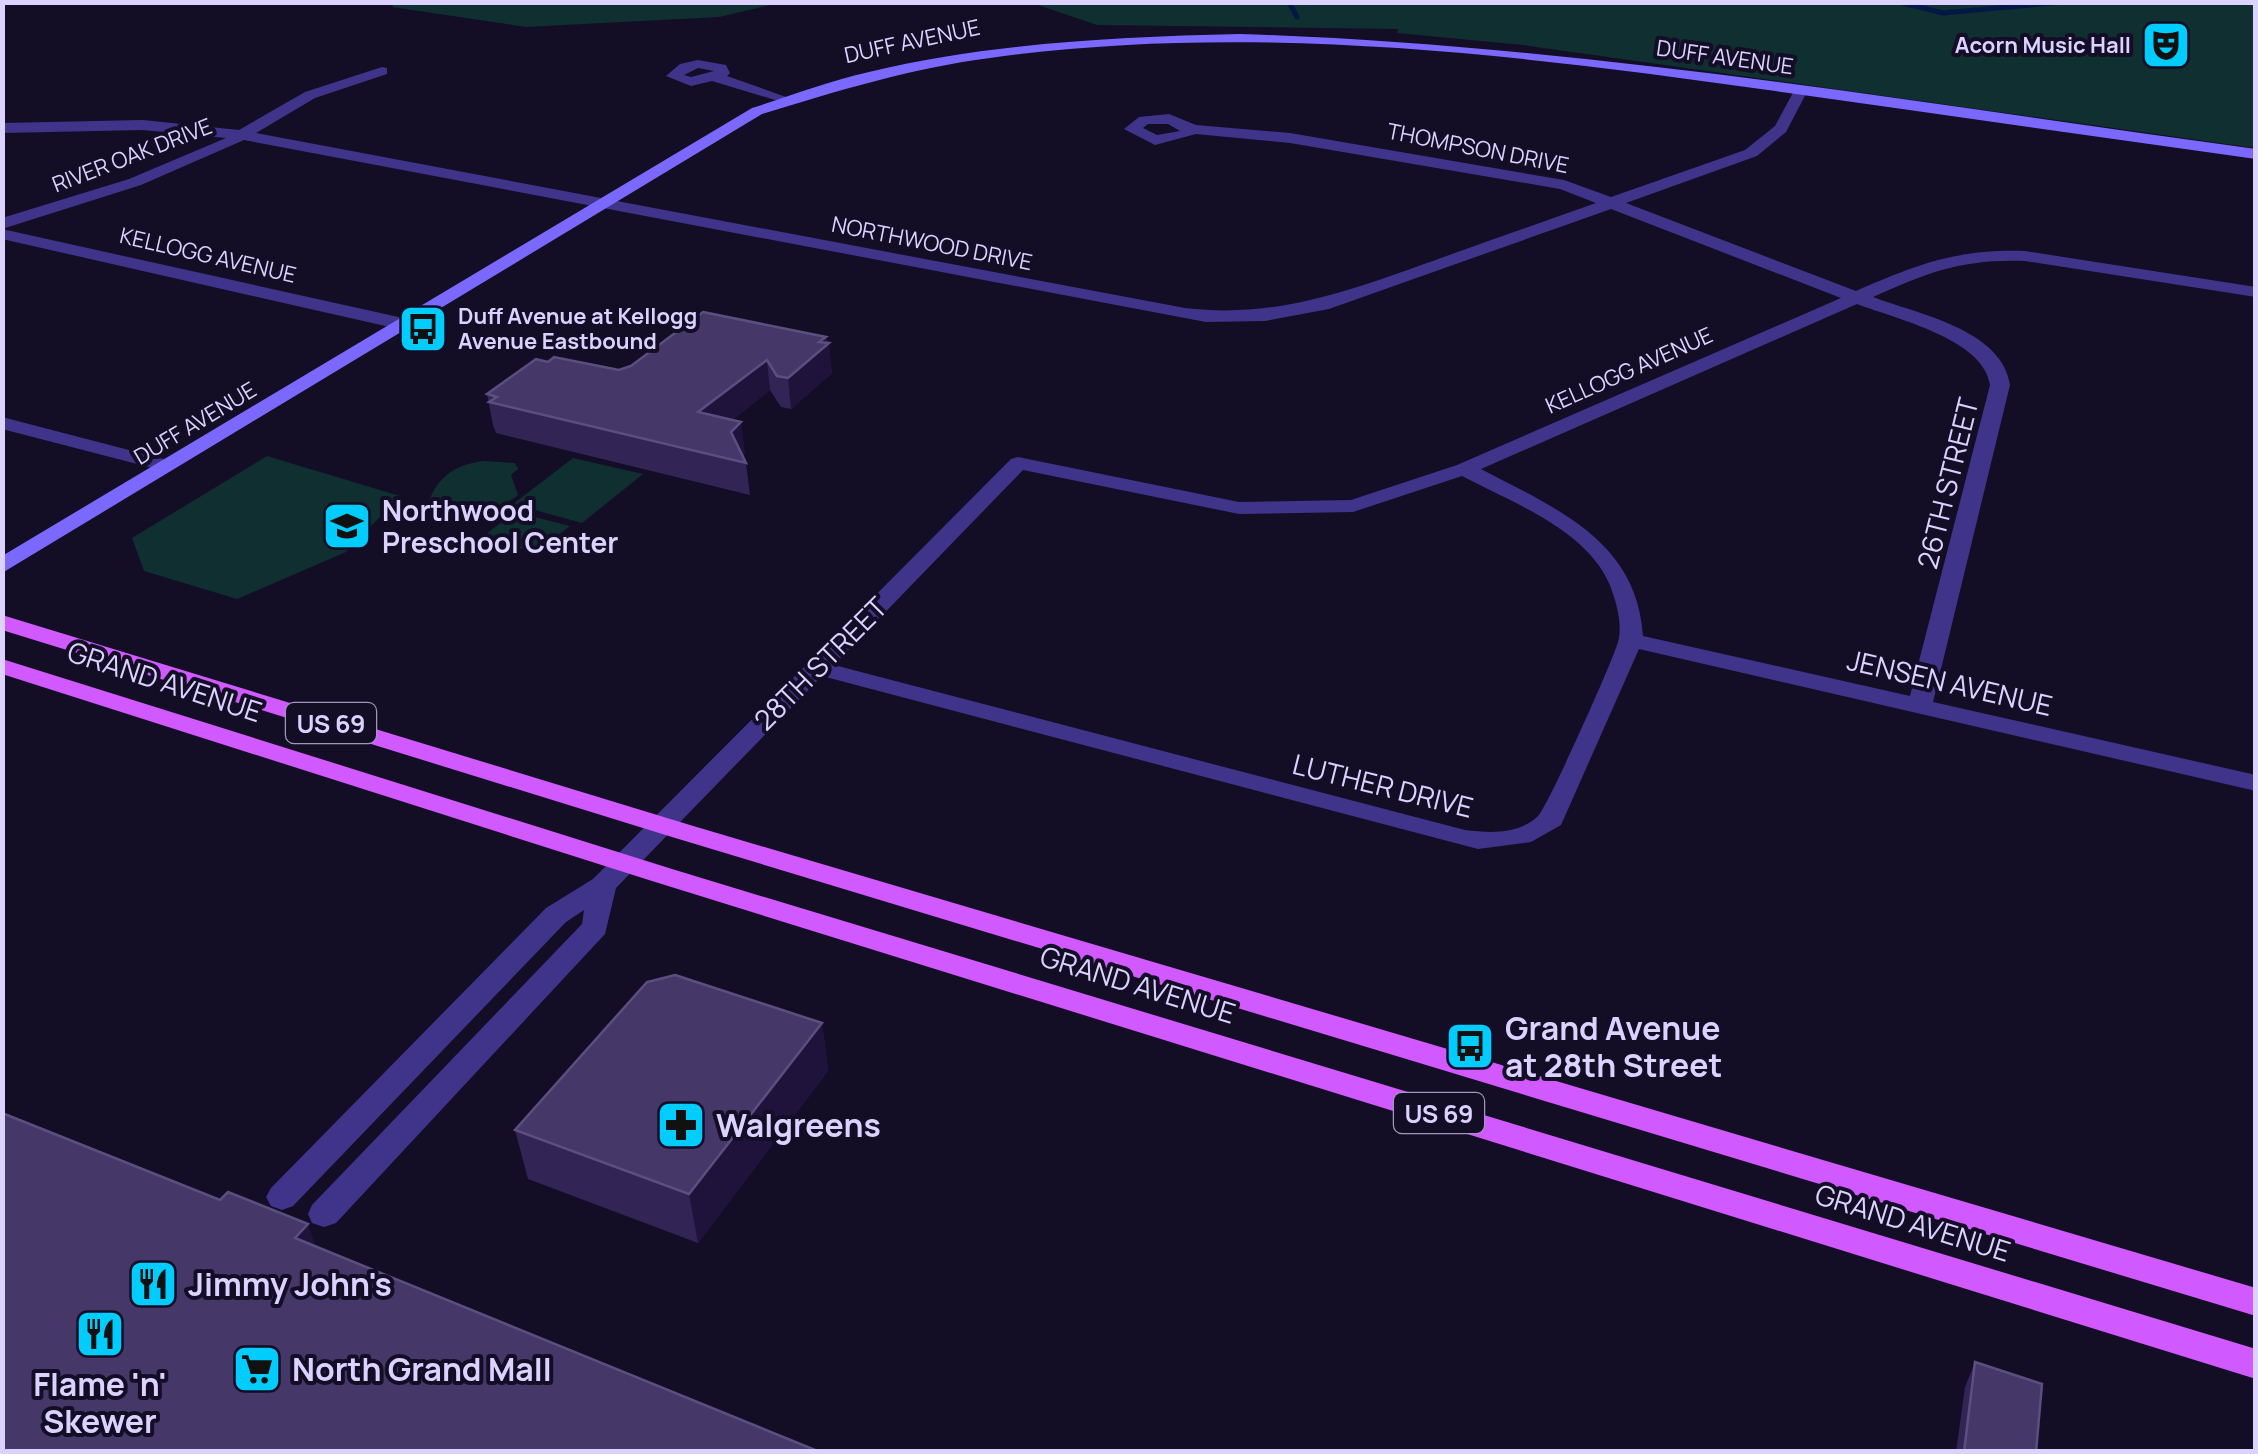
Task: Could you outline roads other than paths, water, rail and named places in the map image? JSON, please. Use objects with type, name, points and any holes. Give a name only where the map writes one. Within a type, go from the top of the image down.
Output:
[{"type":"main road","name":"DUFF AVENUE","points":[[2,566],[785,99],[864,72],[950,52],[1078,38],[1228,32],[1436,42],[2256,154]]},
{"type":"main road","name":"GRAND AVENUE","points":[[2,622],[658,824],[2256,1302]]},
{"type":"main road","name":"GRAND AVENUE","points":[[2,666],[612,874],[2256,1364]]},
{"type":"street","name":"RIVER OAK DRIVE","points":[[2,224],[135,182],[241,136],[310,96],[382,70]]},
{"type":"street","points":[[717,78],[785,99]]},
{"type":"street","name":"NORTHWOOD DRIVE","points":[[2,128],[143,126],[241,136],[1184,314],[1244,319],[1311,309],[1751,153],[1781,129],[1801,90]]},
{"type":"street","name":"THOMPSON DRIVE","points":[[1191,130],[1290,138],[1518,175],[1613,202],[1858,298]]},
{"type":"street","name":"KELLOGG AVENUE","points":[[2,234],[403,324]]},
{"type":"street","name":"KELLOGG AVENUE","points":[[1018,463],[1204,503],[1279,511],[1353,506],[1464,469],[1936,263],[1992,255],[2066,260],[2256,292]]},
{"type":"street","name":"26TH STREET","points":[[1858,298],[1954,335],[1990,357],[2000,370],[2000,385],[1920,706]]},
{"type":"street","points":[[2,422],[168,466]]},
{"type":"street","name":"28TH STREET","points":[[612,874],[1018,463]]},
{"type":"street","points":[[1464,469],[1555,519],[1607,560],[1624,584],[1634,614],[1632,640]]},
{"type":"street","name":"JENSEN AVENUE","points":[[1632,640],[2256,783]]},
{"type":"street","name":"LUTHER DRIVE","points":[[816,667],[1465,839],[1500,843],[1530,836],[1552,820],[1632,640]]},
{"type":"street","points":[[282,1197],[556,915],[612,874]]},
{"type":"street","points":[[324,1214],[595,927],[612,874]]},
{"type":"waterway","points":[[1289,2],[1297,17]]},
{"type":"waterway","points":[[1899,2],[1943,13],[2063,2]]},
{"type":"place","name":"Acorn Music Hall","points":[[2166,45]]},
{"type":"place","name":"Duff Avenue at Kellogg Avenue Eastbound","points":[[423,329]]},
{"type":"place","name":"Northwood Preschool Center","points":[[347,526]]},
{"type":"place","name":"Grand Avenue at 28th Street","points":[[1470,1046]]},
{"type":"place","name":"Walgreens","points":[[681,1125]]},
{"type":"place","name":"Jimmy John's","points":[[153,1284]]},
{"type":"place","name":"Flame 'n' Skewer","points":[[100,1334]]},
{"type":"place","name":"North Grand Mall","points":[[257,1369]]}]
